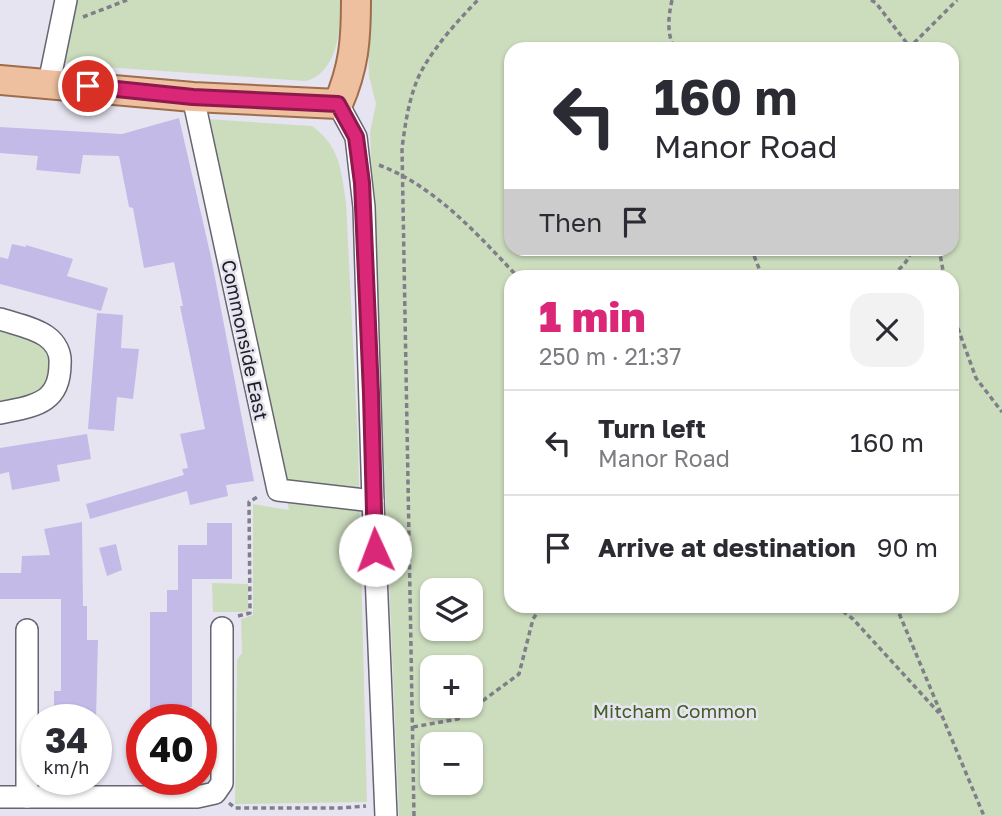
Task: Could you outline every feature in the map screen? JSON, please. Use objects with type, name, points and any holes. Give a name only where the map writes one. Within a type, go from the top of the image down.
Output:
[{"type":"main road","points":[[0,80],[193,97],[338,104],[356,44],[356,0]]},
{"type":"street","points":[[49,83],[65,9]]},
{"type":"street","name":"Commonside East","points":[[193,97],[278,490]]},
{"type":"street","points":[[338,104],[356,137],[362,183],[386,810]]},
{"type":"street","points":[[0,319],[47,337],[60,352],[61,360],[59,381],[50,397],[32,405],[0,413]]},
{"type":"street","points":[[278,490],[373,501]]},
{"type":"street","points":[[217,790],[222,783],[222,628]]},
{"type":"street","points":[[27,631],[27,797]]},
{"type":"street","points":[[0,797],[206,795]]},
{"type":"path","points":[[65,9],[79,19],[127,0]]},
{"type":"path","points":[[414,816],[401,173],[405,122],[419,75],[478,0]]},
{"type":"path","points":[[671,42],[668,16],[672,0]]},
{"type":"path","points":[[871,0],[905,42]]},
{"type":"path","points":[[915,42],[957,0]]},
{"type":"path","points":[[369,161],[401,173],[424,187],[457,215],[511,270]]},
{"type":"path","points":[[897,270],[911,256]]},
{"type":"path","points":[[959,331],[976,378],[1002,412]]},
{"type":"path","points":[[222,628],[239,615],[250,613],[249,502],[278,490]]},
{"type":"path","points":[[413,727],[458,719],[519,674],[533,619],[537,613]]},
{"type":"path","points":[[845,613],[943,718]]},
{"type":"path","points":[[899,613],[984,816]]},
{"type":"path","points":[[217,795],[234,808],[386,810]]},
{"type":"green space","points":[[74,0],[340,0],[340,24],[331,59],[325,69],[306,81],[89,66],[63,62],[74,18]]},
{"type":"green space","name":"Mitcham Common","points":[[366,0],[1002,0],[1002,816],[399,816],[370,132],[376,104],[369,76]]},
{"type":"green space","points":[[207,119],[312,126],[328,142],[338,160],[346,202],[358,444],[367,802],[235,804],[237,660],[242,653],[241,619],[253,615],[253,504],[289,510]]},
{"type":"green space","points":[[0,328],[26,337],[41,346],[50,360],[51,370],[47,383],[38,394],[0,405]]},
{"type":"green space","points":[[212,583],[248,584],[248,612],[213,612]]},
{"type":"building","points":[[179,118],[211,257],[254,481],[226,485],[228,496],[190,505],[187,491],[90,519],[86,504],[184,475],[182,469],[188,468],[180,434],[205,429],[180,306],[183,306],[174,262],[144,268],[133,208],[129,207],[119,156],[83,155],[80,174],[36,170],[38,156],[0,153],[0,127],[122,134]]},
{"type":"building","points":[[12,244],[26,245],[73,259],[67,276],[108,288],[101,311],[0,284],[0,257],[8,259]]},
{"type":"building","points":[[97,313],[123,315],[121,348],[139,349],[133,399],[117,397],[114,431],[88,429]]},
{"type":"building","points":[[87,434],[91,459],[57,465],[60,481],[12,490],[9,472],[0,474],[0,448]]},
{"type":"building","points":[[82,522],[83,606],[87,606],[87,640],[98,640],[96,704],[54,704],[54,691],[61,691],[61,599],[0,599],[0,573],[21,573],[22,556],[50,555],[44,529]]},
{"type":"building","points":[[207,523],[232,523],[232,579],[192,579],[192,704],[150,704],[150,612],[167,612],[167,590],[178,590],[178,545],[207,545]]},
{"type":"building","points":[[116,544],[122,570],[107,576],[99,548]]},
{"type":"route","points":[[88,86],[193,97],[338,104],[356,137],[362,183],[375,550]]}]
